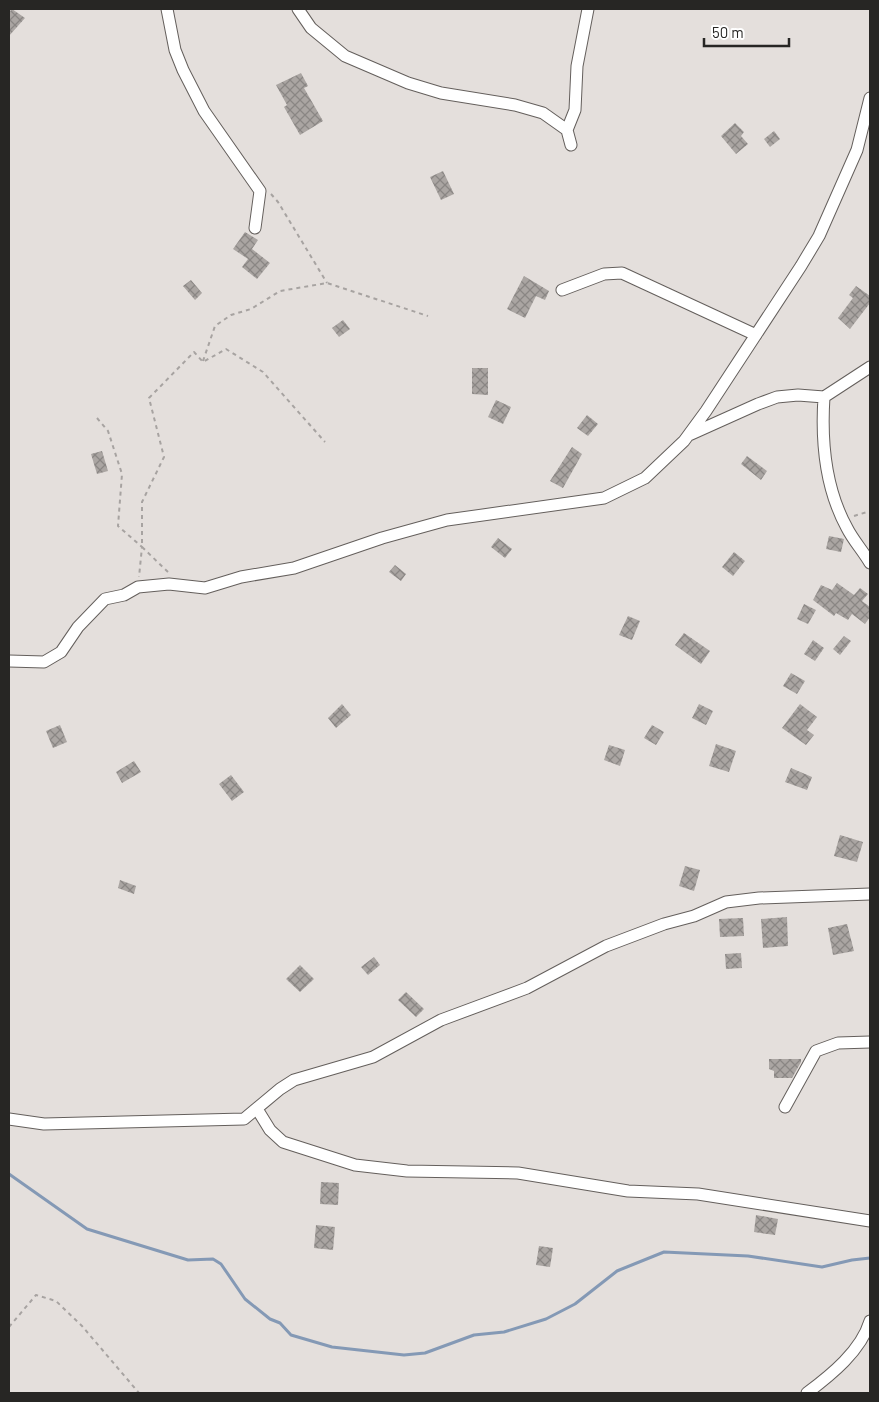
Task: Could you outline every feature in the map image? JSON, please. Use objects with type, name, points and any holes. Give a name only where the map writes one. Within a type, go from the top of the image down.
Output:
[{"type":"street","points":[[167,9],[174,50],[183,70],[204,111],[260,191],[254,228]]},
{"type":"street","points":[[298,9],[312,28],[345,56],[408,83],[441,93],[516,106],[543,113],[567,130]]},
{"type":"street","points":[[571,145],[567,130],[575,110],[577,66],[588,9]]},
{"type":"street","points":[[9,661],[44,662],[61,652],[78,626],[105,599],[124,595],[138,586],[169,584],[205,588],[241,577],[294,568],[382,538],[447,520],[604,498],[645,478],[688,436],[756,335],[818,236],[857,150],[870,98]]},
{"type":"street","points":[[562,290],[604,274],[622,273],[756,335]]},
{"type":"street","points":[[688,436],[777,397],[798,395],[824,398],[870,367]]},
{"type":"street","points":[[824,398],[822,424],[826,465],[832,494],[842,518],[870,562]]},
{"type":"street","points":[[9,1119],[44,1124],[239,1120],[250,1117],[257,1109],[294,1080],[373,1057],[441,1020],[527,988],[606,946],[664,924],[694,916],[726,902],[831,894],[870,894]]},
{"type":"street","points":[[785,1107],[816,1050],[838,1043],[870,1042]]},
{"type":"street","points":[[257,1109],[270,1130],[284,1142],[355,1165],[407,1171],[518,1172],[628,1191],[698,1194],[870,1221]]},
{"type":"street","points":[[807,1393],[827,1379],[852,1353],[870,1322]]},
{"type":"path","points":[[256,186],[266,189],[278,202],[327,282]]},
{"type":"path","points":[[203,362],[215,326],[231,315],[251,309],[280,291],[327,282],[428,316]]},
{"type":"path","points":[[203,362],[226,349],[263,372],[325,442]]},
{"type":"path","points":[[138,586],[142,547],[142,502],[164,457],[149,398],[194,352],[203,362]]},
{"type":"path","points":[[97,418],[108,431],[122,474],[118,526],[169,573]]},
{"type":"path","points":[[842,518],[870,511]]},
{"type":"path","points":[[9,1327],[36,1295],[56,1301],[106,1353],[139,1393]]},
{"type":"building","points":[[12,9],[25,18],[9,36],[9,12]]},
{"type":"building","points":[[301,73],[308,86],[304,88],[323,121],[300,135],[284,107],[287,105],[276,85]]},
{"type":"building","points":[[735,123],[744,132],[741,136],[748,144],[736,154],[721,136]]},
{"type":"building","points":[[774,131],[780,139],[770,147],[764,139]]},
{"type":"building","points":[[443,171],[454,194],[441,200],[430,177]]},
{"type":"building","points":[[245,232],[258,240],[252,249],[270,263],[257,279],[242,267],[248,259],[233,249]]},
{"type":"building","points":[[524,276],[549,291],[545,300],[536,296],[525,318],[507,309]]},
{"type":"building","points":[[191,280],[202,293],[195,300],[183,286]]},
{"type":"building","points":[[856,286],[870,296],[870,303],[850,329],[838,318],[853,298],[849,295]]},
{"type":"building","points":[[343,320],[350,329],[339,337],[332,328]]},
{"type":"building","points":[[472,368],[488,368],[488,395],[472,394]]},
{"type":"building","points":[[496,400],[511,407],[503,424],[488,417]]},
{"type":"building","points":[[587,415],[598,424],[588,436],[577,428]]},
{"type":"building","points":[[572,447],[582,454],[563,488],[550,481]]},
{"type":"building","points":[[102,451],[108,471],[97,474],[91,454]]},
{"type":"building","points":[[747,456],[767,471],[761,480],[741,464]]},
{"type":"building","points":[[829,536],[844,539],[841,552],[826,549]]},
{"type":"building","points":[[498,538],[512,549],[505,558],[491,547]]},
{"type":"building","points":[[734,552],[745,561],[733,576],[722,567]]},
{"type":"building","points":[[395,565],[406,574],[401,581],[389,572]]},
{"type":"building","points":[[837,583],[854,595],[860,588],[868,594],[862,601],[870,607],[870,617],[865,624],[852,614],[848,620],[836,613],[834,616],[813,600],[821,585],[832,590]]},
{"type":"building","points":[[804,604],[816,610],[808,624],[797,619]]},
{"type":"building","points":[[628,616],[640,621],[632,640],[619,635]]},
{"type":"building","points":[[684,633],[710,651],[701,664],[675,645]]},
{"type":"building","points":[[844,636],[851,641],[840,655],[833,649]]},
{"type":"building","points":[[813,640],[824,648],[815,661],[804,654]]},
{"type":"building","points":[[791,673],[805,681],[797,694],[783,686]]},
{"type":"building","points":[[342,704],[351,715],[336,728],[328,718]]},
{"type":"building","points":[[699,704],[713,711],[706,725],[692,718]]},
{"type":"building","points":[[800,704],[817,717],[807,730],[814,735],[806,745],[782,728]]},
{"type":"building","points":[[60,725],[67,742],[53,748],[46,731]]},
{"type":"building","points":[[652,725],[664,732],[656,745],[644,738]]},
{"type":"building","points":[[716,744],[736,751],[729,772],[709,766]]},
{"type":"building","points":[[609,745],[625,750],[620,766],[604,760]]},
{"type":"building","points":[[134,761],[141,772],[122,783],[116,772]]},
{"type":"building","points":[[791,768],[812,777],[807,790],[785,782]]},
{"type":"building","points":[[231,775],[244,792],[232,801],[219,784]]},
{"type":"building","points":[[840,835],[863,842],[857,862],[834,856]]},
{"type":"building","points":[[685,866],[700,870],[694,891],[679,886]]},
{"type":"building","points":[[120,880],[136,886],[134,894],[118,888]]},
{"type":"building","points":[[787,917],[788,946],[763,948],[761,919]]},
{"type":"building","points":[[743,918],[744,936],[720,937],[719,919]]},
{"type":"building","points":[[847,924],[854,951],[833,955],[828,928]]},
{"type":"building","points":[[741,953],[742,968],[726,969],[725,954]]},
{"type":"building","points":[[374,957],[380,965],[368,975],[361,967]]},
{"type":"building","points":[[300,965],[314,979],[300,992],[286,979]]},
{"type":"building","points":[[406,992],[424,1009],[416,1017],[398,1000]]},
{"type":"building","points":[[769,1059],[801,1059],[801,1062],[792,1078],[774,1078],[774,1071],[769,1069]]},
{"type":"building","points":[[321,1182],[339,1183],[338,1205],[320,1204]]},
{"type":"building","points":[[756,1215],[778,1219],[775,1235],[754,1232]]},
{"type":"building","points":[[316,1225],[335,1227],[333,1250],[314,1248]]},
{"type":"building","points":[[539,1246],[553,1248],[550,1267],[536,1265]]},
{"type":"waterway","points":[[9,1174],[87,1229],[188,1260],[213,1259],[221,1264],[245,1299],[270,1319],[280,1323],[291,1335],[332,1347],[404,1355],[425,1353],[474,1335],[504,1332],[546,1319],[575,1304],[617,1271],[664,1252],[748,1256],[822,1267],[870,1258]]}]
